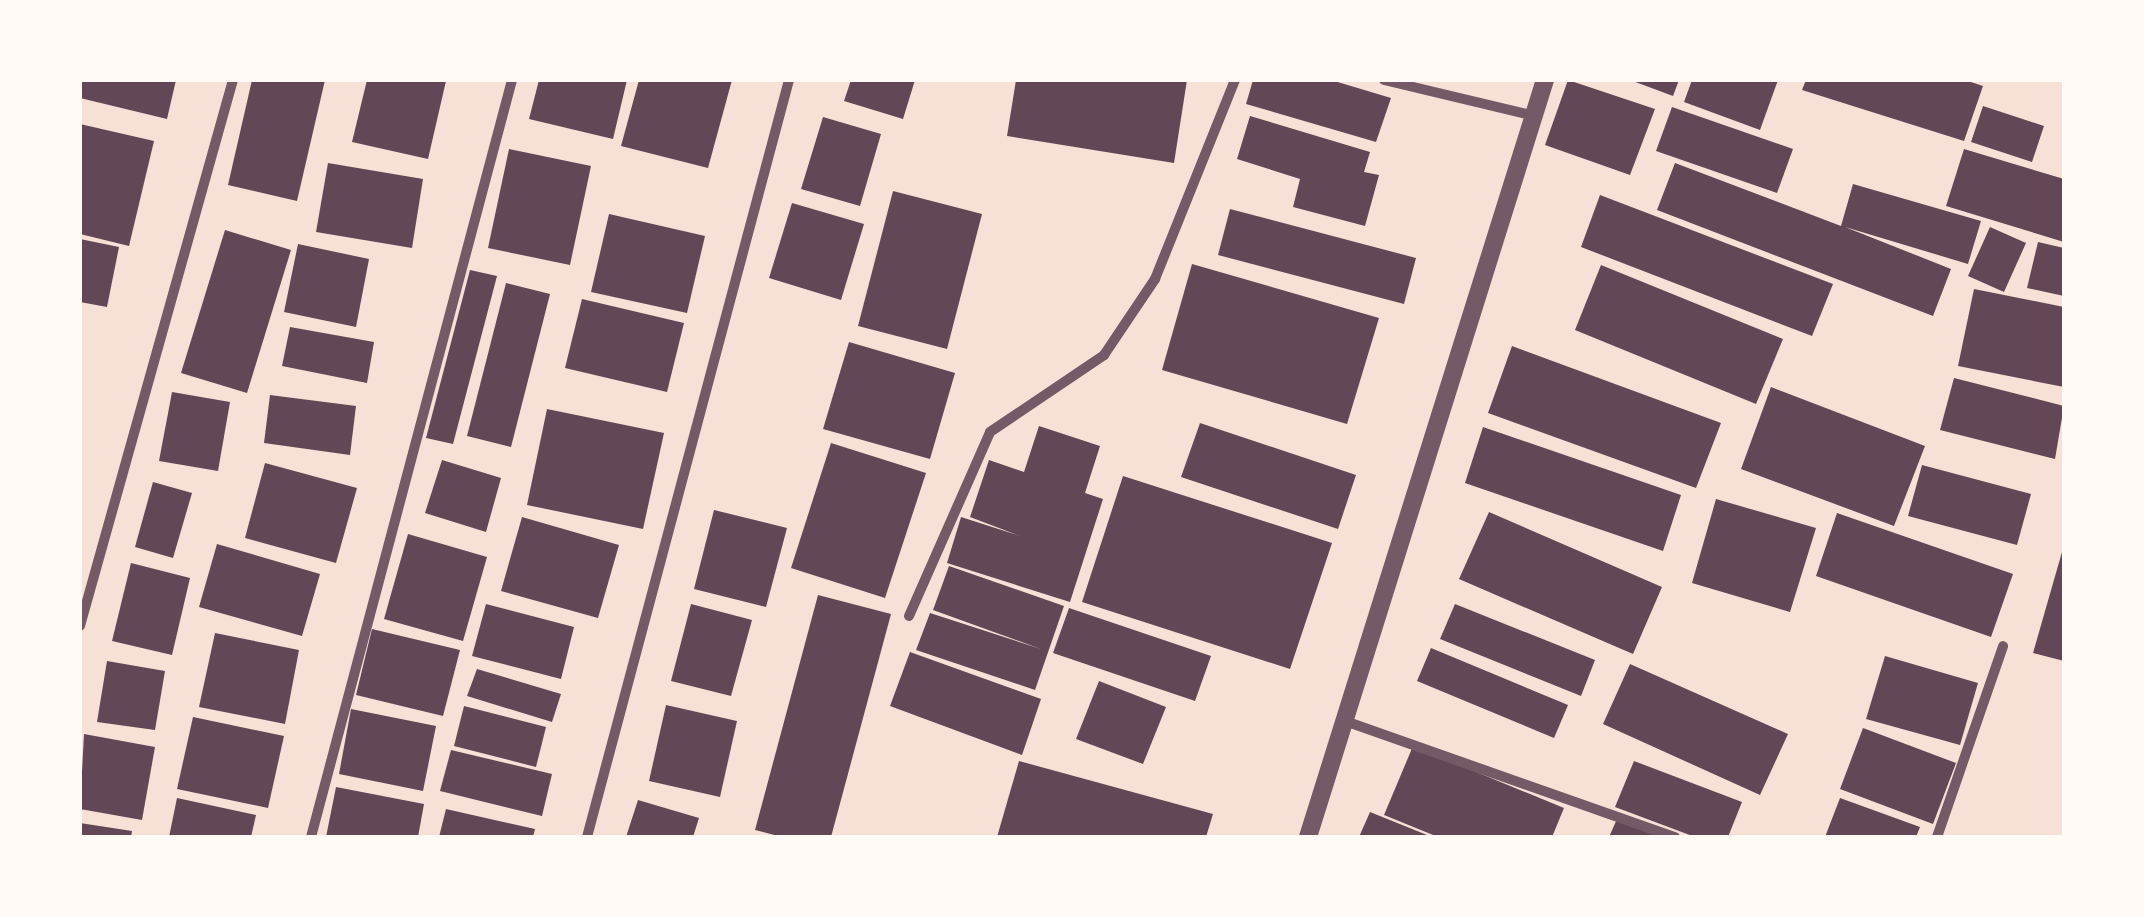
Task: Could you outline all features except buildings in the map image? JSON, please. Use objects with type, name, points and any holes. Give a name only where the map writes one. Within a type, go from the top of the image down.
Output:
[{"type":"street","points":[[80,626],[233,80]]},
{"type":"street","points":[[311,837],[512,80]]},
{"type":"street","points":[[587,837],[789,80]]},
{"type":"street","points":[[909,616],[990,432],[1104,354],[1155,280],[1235,80]]},
{"type":"street","points":[[1384,80],[1535,116]]},
{"type":"street","points":[[1308,837],[1545,80]]},
{"type":"street","points":[[1937,837],[2003,646]]},
{"type":"street","points":[[1345,721],[1675,837]]}]
